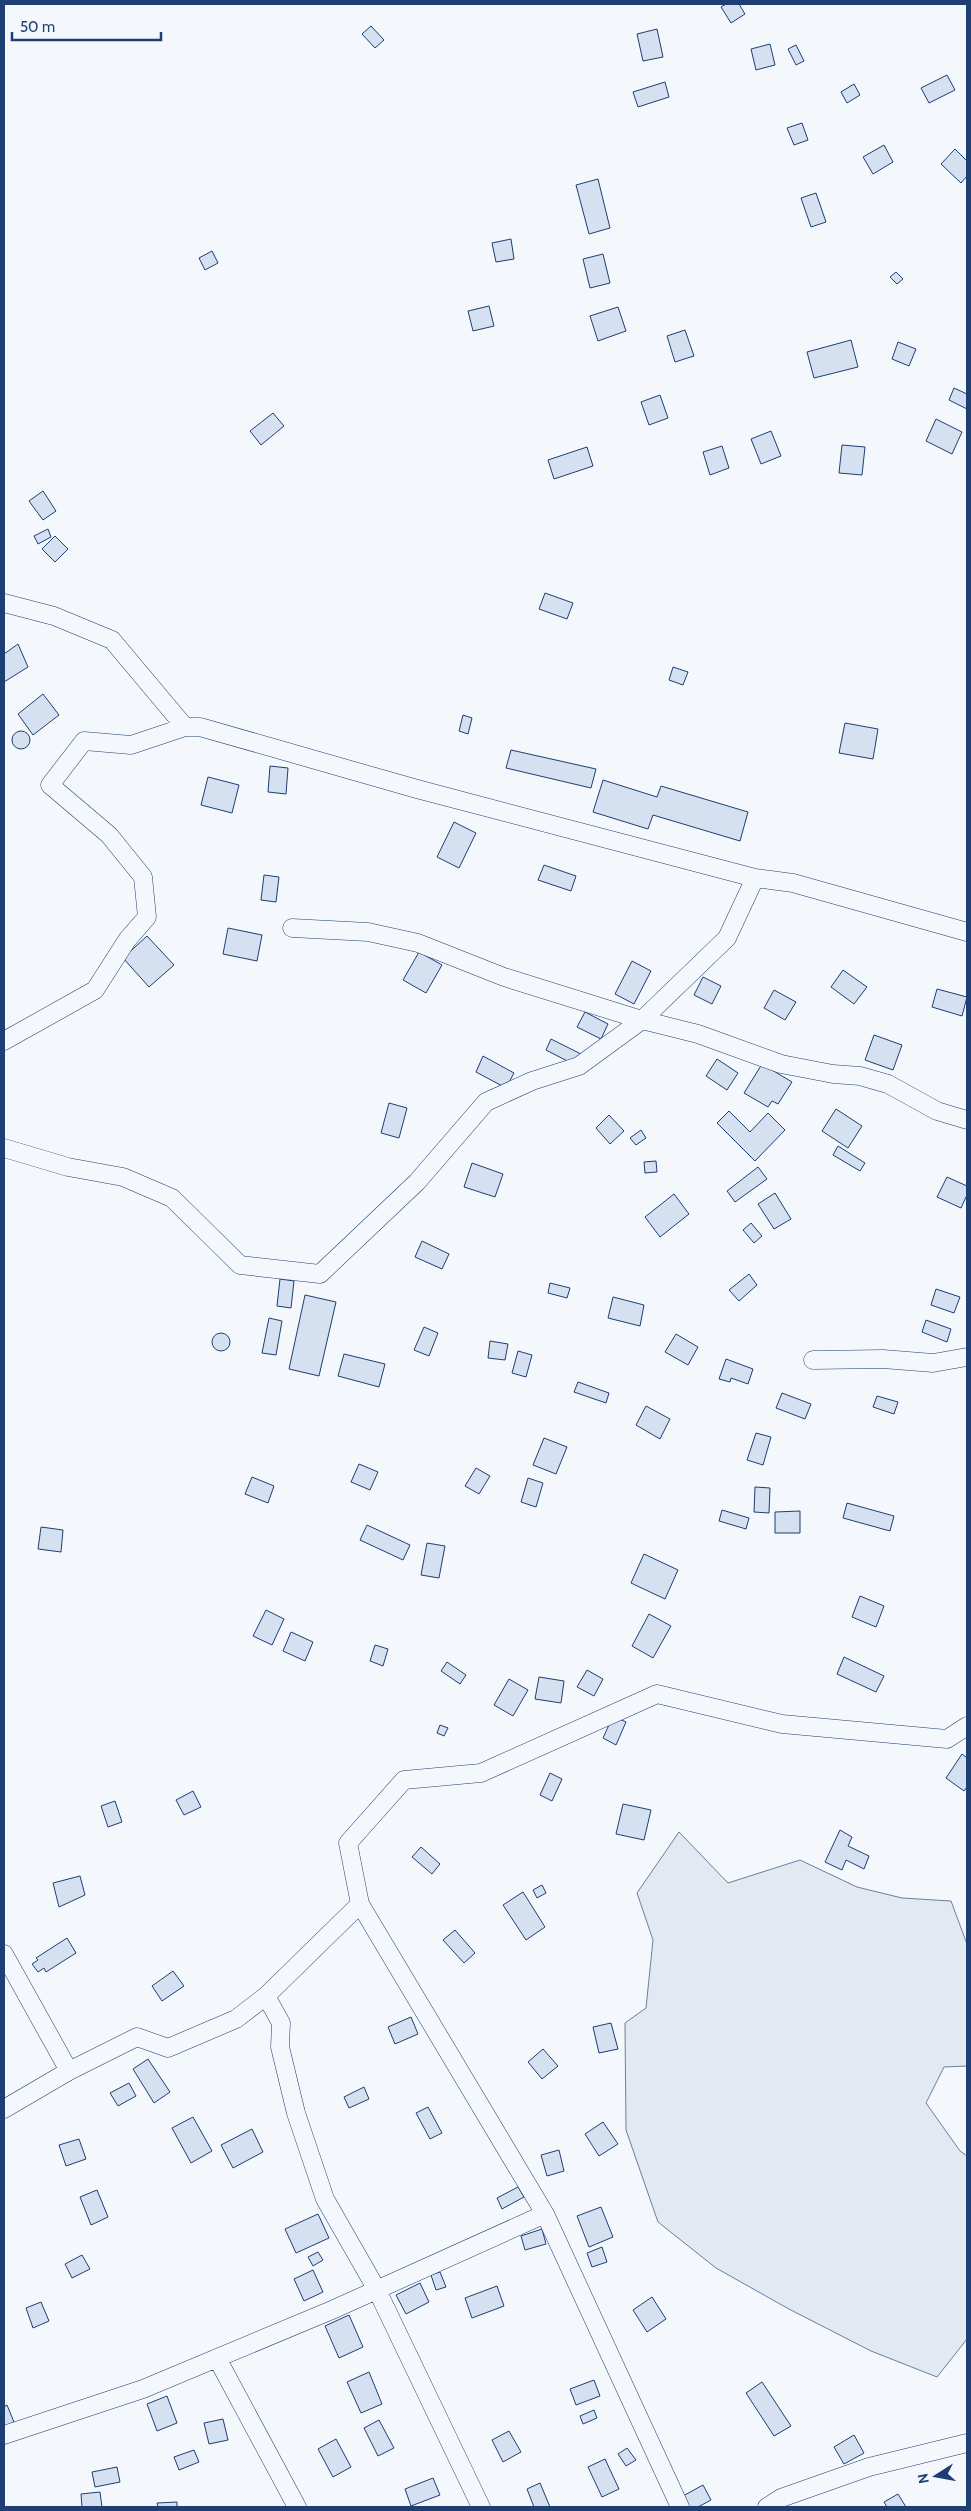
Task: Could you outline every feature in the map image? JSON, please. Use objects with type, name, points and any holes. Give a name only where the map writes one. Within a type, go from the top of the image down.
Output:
[{"type":"street","points":[[4,602],[54,616],[112,640],[185,727]]},
{"type":"street","points":[[4,1041],[95,990],[127,940],[147,917],[143,877],[110,835],[50,786],[84,741],[131,744],[185,727],[200,728],[417,789],[755,878],[793,883],[967,932]]},
{"type":"street","points":[[4,1148],[68,1166],[123,1177],[172,1198],[240,1266],[320,1274],[417,1182],[486,1102],[532,1082],[579,1066],[642,1020],[726,938],[755,878]]},
{"type":"street","points":[[292,928],[368,932],[418,943],[504,978],[642,1020],[698,1034],[781,1064],[833,1074],[860,1076],[888,1084],[937,1111],[967,1120]]},
{"type":"street","points":[[813,1360],[883,1359],[933,1363],[967,1357]]},
{"type":"street","points":[[680,2507],[545,2214],[360,1904],[348,1843],[404,1780],[481,1773],[657,1694],[782,1724],[947,1738],[967,1726]]},
{"type":"street","points":[[4,2109],[69,2071],[138,2037],[168,2048],[236,2019],[266,1996],[360,1904]]},
{"type":"street","points":[[4,1954],[69,2071]]},
{"type":"street","points":[[266,1996],[280,2023],[280,2047],[296,2113],[325,2199],[377,2290],[481,2507]]},
{"type":"street","points":[[4,2435],[143,2389],[377,2290],[545,2214]]},
{"type":"street","points":[[217,2358],[297,2507]]},
{"type":"street","points":[[767,2507],[781,2498],[869,2467],[967,2443]]},
{"type":"shaded area","points":[[679,1832],[728,1883],[800,1860],[857,1887],[902,1898],[951,1901],[967,1944],[967,2066],[944,2067],[926,2103],[960,2151],[967,2156],[967,2339],[937,2377],[871,2351],[787,2308],[716,2268],[658,2222],[626,2130],[625,2023],[646,2008],[653,1940],[637,1893]]},
{"type":"building","points":[[726,4],[739,4],[745,14],[731,23],[721,7]]},
{"type":"building","points":[[371,26],[384,40],[375,48],[362,34]]},
{"type":"building","points":[[657,29],[663,57],[643,61],[637,34]]},
{"type":"building","points":[[770,44],[775,65],[756,70],[751,49]]},
{"type":"building","points":[[796,45],[804,61],[796,65],[788,49]]},
{"type":"building","points":[[947,75],[955,90],[929,103],[921,88]]},
{"type":"building","points":[[665,82],[669,97],[638,107],[633,92]]},
{"type":"building","points":[[854,84],[860,95],[847,103],[841,92]]},
{"type":"building","points":[[802,123],[808,140],[794,145],[787,128]]},
{"type":"building","points":[[884,145],[893,162],[873,174],[863,157]]},
{"type":"building","points":[[955,149],[967,161],[967,176],[961,183],[941,164]]},
{"type":"building","points":[[598,179],[610,228],[589,234],[576,185]]},
{"type":"building","points":[[816,193],[826,222],[811,227],[801,198]]},
{"type":"building","points":[[511,239],[514,259],[496,262],[492,243]]},
{"type":"building","points":[[212,251],[218,263],[205,270],[199,258]]},
{"type":"building","points":[[603,254],[610,283],[590,288],[583,259]]},
{"type":"building","points":[[896,272],[903,279],[897,284],[890,277]]},
{"type":"building","points":[[489,306],[494,326],[473,331],[468,311]]},
{"type":"building","points":[[618,307],[626,331],[598,341],[590,316]]},
{"type":"building","points":[[685,330],[694,356],[675,362],[667,336]]},
{"type":"building","points":[[851,340],[858,367],[814,378],[807,352]]},
{"type":"building","points":[[898,342],[916,349],[909,366],[892,359]]},
{"type":"building","points":[[954,388],[967,394],[967,409],[949,400]]},
{"type":"building","points":[[660,395],[668,418],[649,425],[641,402]]},
{"type":"building","points":[[273,413],[284,426],[261,445],[250,431]]},
{"type":"building","points":[[936,419],[962,432],[952,454],[926,441]]},
{"type":"building","points":[[771,431],[781,456],[761,464],[751,439]]},
{"type":"building","points":[[842,445],[865,447],[862,475],[839,473]]},
{"type":"building","points":[[722,446],[729,468],[710,475],[703,452]]},
{"type":"building","points":[[587,447],[593,466],[554,479],[548,460]]},
{"type":"building","points":[[43,491],[56,511],[43,520],[29,501]]},
{"type":"building","points":[[48,529],[51,537],[38,544],[34,536]]},
{"type":"building","points":[[55,536],[68,549],[55,562],[42,549]]},
{"type":"building","points":[[545,593],[573,603],[567,619],[539,609]]},
{"type":"building","points":[[18,644],[28,667],[4,682],[4,654]]},
{"type":"building","points":[[673,667],[688,672],[683,685],[669,680]]},
{"type":"building","points":[[43,694],[59,715],[33,735],[18,714]]},
{"type":"building","points":[[463,715],[472,718],[468,734],[459,731]]},
{"type":"building","points":[[845,723],[878,729],[873,759],[839,753]]},
{"type":"building","points":[[21,731],[27,734],[30,740],[27,746],[21,749],[15,746],[12,740],[15,734]]},
{"type":"building","points":[[511,750],[596,769],[591,788],[506,768]]},
{"type":"building","points":[[270,766],[288,768],[286,794],[268,792]]},
{"type":"building","points":[[208,777],[239,785],[232,813],[201,805]]},
{"type":"building","points":[[603,780],[657,797],[661,786],[748,812],[740,841],[653,815],[648,829],[593,812]]},
{"type":"building","points":[[454,822],[476,833],[459,868],[437,857]]},
{"type":"building","points":[[544,865],[576,876],[571,891],[538,880]]},
{"type":"building","points":[[264,875],[279,877],[276,902],[261,900]]},
{"type":"building","points":[[228,928],[262,935],[257,961],[223,954]]},
{"type":"building","points":[[147,936],[174,965],[149,987],[123,958]]},
{"type":"building","points":[[419,952],[442,965],[426,993],[403,980]]},
{"type":"building","points":[[632,961],[651,971],[634,1004],[615,994]]},
{"type":"building","points":[[843,970],[867,987],[854,1004],[831,987]]},
{"type":"building","points":[[703,977],[721,986],[712,1004],[694,995]]},
{"type":"building","points":[[937,989],[967,997],[962,1016],[932,1007]]},
{"type":"building","points":[[774,990],[796,1002],[785,1020],[764,1008]]},
{"type":"building","points":[[585,1012],[608,1024],[601,1039],[577,1027]]},
{"type":"building","points":[[874,1035],[902,1045],[893,1070],[865,1060]]},
{"type":"building","points":[[551,1039],[581,1054],[575,1065],[546,1050]]},
{"type":"building","points":[[483,1056],[514,1073],[506,1088],[476,1072]]},
{"type":"building","points":[[717,1059],[738,1073],[727,1090],[706,1076]]},
{"type":"building","points":[[762,1064],[792,1082],[778,1104],[772,1101],[768,1107],[744,1093]]},
{"type":"building","points":[[389,1103],[407,1108],[399,1138],[381,1133]]},
{"type":"building","points":[[836,1109],[862,1126],[848,1148],[822,1131]]},
{"type":"building","points":[[729,1111],[750,1132],[768,1113],[785,1130],[755,1161],[717,1123]]},
{"type":"building","points":[[609,1115],[624,1131],[610,1144],[596,1128]]},
{"type":"building","points":[[641,1130],[646,1138],[636,1145],[630,1138]]},
{"type":"building","points":[[838,1146],[865,1163],[860,1171],[833,1155]]},
{"type":"building","points":[[656,1161],[657,1172],[645,1173],[644,1162]]},
{"type":"building","points":[[472,1163],[503,1174],[495,1197],[464,1187]]},
{"type":"building","points":[[758,1167],[767,1179],[735,1202],[727,1191]]},
{"type":"building","points":[[947,1177],[967,1186],[967,1195],[961,1208],[937,1197]]},
{"type":"building","points":[[775,1193],[791,1219],[774,1229],[758,1204]]},
{"type":"building","points":[[674,1194],[689,1214],[660,1237],[645,1217]]},
{"type":"building","points":[[751,1223],[762,1236],[754,1243],[743,1230]]},
{"type":"building","points":[[422,1241],[449,1254],[442,1269],[415,1257]]},
{"type":"building","points":[[749,1274],[757,1285],[739,1301],[729,1290]]},
{"type":"building","points":[[280,1279],[294,1281],[291,1308],[277,1306]]},
{"type":"building","points":[[550,1283],[570,1288],[567,1298],[548,1293]]},
{"type":"building","points":[[936,1289],[960,1297],[954,1313],[931,1305]]},
{"type":"building","points":[[305,1295],[336,1302],[319,1376],[289,1369]]},
{"type":"building","points":[[613,1297],[644,1305],[640,1326],[608,1318]]},
{"type":"building","points":[[269,1318],[282,1321],[276,1355],[262,1353]]},
{"type":"building","points":[[926,1320],[951,1329],[947,1342],[922,1332]]},
{"type":"building","points":[[424,1327],[438,1333],[429,1356],[414,1350]]},
{"type":"building","points":[[221,1333],[227,1336],[230,1342],[227,1348],[221,1351],[215,1348],[212,1342],[215,1336]]},
{"type":"building","points":[[676,1334],[698,1347],[688,1365],[665,1352]]},
{"type":"building","points":[[490,1341],[508,1344],[505,1360],[488,1358]]},
{"type":"building","points":[[518,1351],[532,1355],[526,1377],[512,1373]]},
{"type":"building","points":[[344,1354],[385,1364],[379,1387],[338,1376]]},
{"type":"building","points":[[726,1359],[753,1369],[748,1384],[731,1378],[730,1382],[719,1379]]},
{"type":"building","points":[[578,1382],[609,1393],[606,1403],[574,1392]]},
{"type":"building","points":[[782,1393],[811,1404],[805,1419],[776,1408]]},
{"type":"building","points":[[877,1396],[898,1402],[894,1414],[873,1407]]},
{"type":"building","points":[[646,1406],[670,1419],[660,1439],[636,1425]]},
{"type":"building","points":[[756,1433],[771,1437],[763,1465],[747,1460]]},
{"type":"building","points":[[544,1438],[567,1447],[556,1474],[533,1465]]},
{"type":"building","points":[[359,1464],[378,1472],[370,1490],[351,1482]]},
{"type":"building","points":[[476,1468],[490,1476],[479,1494],[465,1486]]},
{"type":"building","points":[[252,1477],[274,1486],[268,1503],[245,1494]]},
{"type":"building","points":[[528,1478],[543,1483],[536,1507],[521,1502]]},
{"type":"building","points":[[755,1487],[770,1488],[769,1513],[754,1512]]},
{"type":"building","points":[[847,1503],[894,1516],[890,1531],[843,1518]]},
{"type":"building","points":[[722,1510],[749,1518],[746,1529],[719,1521]]},
{"type":"building","points":[[800,1511],[800,1533],[775,1533],[775,1512]]},
{"type":"building","points":[[367,1525],[410,1545],[403,1560],[360,1540]]},
{"type":"building","points":[[41,1527],[63,1530],[61,1552],[38,1549]]},
{"type":"building","points":[[427,1543],[445,1546],[439,1578],[421,1575]]},
{"type":"building","points":[[644,1554],[678,1570],[665,1599],[631,1583]]},
{"type":"building","points":[[860,1596],[884,1606],[876,1627],[852,1617]]},
{"type":"building","points":[[266,1610],[284,1619],[272,1645],[253,1636]]},
{"type":"building","points":[[649,1614],[671,1626],[653,1658],[632,1646]]},
{"type":"building","points":[[291,1632],[313,1642],[305,1661],[283,1651]]},
{"type":"building","points":[[375,1645],[388,1649],[383,1666],[370,1661]]},
{"type":"building","points":[[844,1657],[884,1676],[876,1692],[837,1674]]},
{"type":"building","points":[[447,1662],[466,1675],[460,1684],[441,1671]]},
{"type":"building","points":[[587,1670],[603,1679],[594,1696],[577,1687]]},
{"type":"building","points":[[539,1677],[564,1681],[561,1703],[535,1699]]},
{"type":"building","points":[[509,1679],[528,1690],[513,1716],[494,1705]]},
{"type":"building","points":[[613,1716],[626,1722],[616,1745],[603,1738]]},
{"type":"building","points":[[440,1725],[448,1728],[444,1736],[437,1733]]},
{"type":"building","points":[[962,1754],[967,1758],[967,1787],[964,1791],[946,1778]]},
{"type":"building","points":[[550,1773],[562,1779],[552,1801],[540,1795]]},
{"type":"building","points":[[193,1791],[201,1807],[184,1815],[176,1800]]},
{"type":"building","points":[[115,1801],[122,1822],[108,1827],[101,1806]]},
{"type":"building","points":[[623,1804],[651,1810],[644,1840],[616,1834]]},
{"type":"building","points":[[840,1830],[852,1837],[848,1846],[869,1856],[864,1869],[846,1860],[842,1870],[825,1862]]},
{"type":"building","points":[[421,1847],[440,1864],[432,1874],[412,1857]]},
{"type":"building","points":[[80,1876],[85,1895],[59,1907],[53,1883]]},
{"type":"building","points":[[542,1885],[546,1893],[537,1898],[533,1890]]},
{"type":"building","points":[[523,1892],[545,1927],[526,1940],[503,1905]]},
{"type":"building","points":[[455,1930],[475,1953],[464,1963],[443,1940]]},
{"type":"building","points":[[67,1938],[76,1953],[46,1972],[44,1968],[38,1972],[32,1964],[38,1960],[36,1958]]},
{"type":"building","points":[[173,1971],[184,1986],[162,2001],[152,1986]]},
{"type":"building","points":[[411,2017],[418,2034],[395,2044],[388,2027]]},
{"type":"building","points":[[611,2023],[618,2049],[599,2053],[593,2027]]},
{"type":"building","points":[[543,2049],[558,2066],[542,2079],[528,2062]]},
{"type":"building","points":[[148,2059],[170,2092],[154,2103],[133,2069]]},
{"type":"building","points":[[129,2083],[136,2096],[118,2106],[110,2093]]},
{"type":"building","points":[[364,2087],[369,2099],[349,2108],[344,2097]]},
{"type":"building","points":[[428,2107],[442,2133],[430,2139],[416,2113]]},
{"type":"building","points":[[193,2117],[212,2151],[191,2163],[172,2128]]},
{"type":"building","points":[[603,2122],[618,2144],[599,2156],[585,2134]]},
{"type":"building","points":[[252,2129],[263,2152],[233,2168],[221,2145]]},
{"type":"building","points":[[79,2139],[86,2159],[66,2166],[59,2145]]},
{"type":"building","points":[[559,2150],[564,2171],[547,2176],[541,2155]]},
{"type":"building","points":[[518,2187],[524,2197],[502,2209],[497,2198]]},
{"type":"building","points":[[97,2190],[108,2217],[91,2225],[80,2197]]},
{"type":"building","points":[[601,2207],[613,2237],[589,2247],[577,2216]]},
{"type":"building","points":[[318,2214],[329,2238],[296,2253],[285,2229]]},
{"type":"building","points":[[542,2229],[546,2244],[525,2250],[521,2236]]},
{"type":"building","points":[[602,2247],[607,2262],[592,2267],[587,2253]]},
{"type":"building","points":[[318,2252],[323,2260],[313,2266],[308,2257]]},
{"type":"building","points":[[82,2255],[90,2269],[72,2278],[65,2264]]},
{"type":"building","points":[[313,2270],[323,2292],[304,2301],[294,2279]]},
{"type":"building","points":[[440,2272],[446,2287],[436,2290],[431,2275]]},
{"type":"building","points":[[420,2283],[429,2302],[406,2314],[396,2295]]},
{"type":"building","points":[[497,2286],[504,2306],[472,2318],[465,2298]]},
{"type":"building","points":[[652,2297],[666,2319],[647,2332],[633,2310]]},
{"type":"building","points":[[41,2302],[49,2321],[33,2328],[26,2308]]},
{"type":"building","points":[[349,2315],[363,2347],[339,2358],[325,2326]]},
{"type":"building","points":[[369,2372],[382,2404],[361,2413],[347,2382]]},
{"type":"building","points":[[594,2380],[600,2396],[576,2405],[570,2389]]},
{"type":"building","points":[[762,2382],[791,2426],[774,2436],[746,2393]]},
{"type":"building","points":[[167,2396],[177,2423],[157,2431],[147,2404]]},
{"type":"building","points":[[7,2405],[14,2422],[4,2427],[4,2407]]},
{"type":"building","points":[[594,2410],[597,2418],[583,2424],[580,2416]]},
{"type":"building","points":[[223,2419],[228,2440],[209,2444],[204,2423]]},
{"type":"building","points":[[379,2420],[394,2448],[378,2456],[364,2428]]},
{"type":"building","points":[[509,2431],[521,2452],[503,2462],[492,2440]]},
{"type":"building","points":[[854,2435],[864,2453],[844,2464],[834,2447]]},
{"type":"building","points":[[336,2439],[351,2467],[333,2477],[318,2449]]},
{"type":"building","points":[[627,2448],[636,2460],[626,2466],[618,2454]]},
{"type":"building","points":[[194,2450],[199,2462],[179,2470],[174,2457]]},
{"type":"building","points":[[605,2459],[619,2489],[602,2497],[588,2467]]},
{"type":"building","points":[[117,2467],[120,2482],[95,2487],[92,2472]]},
{"type":"building","points":[[433,2478],[440,2495],[411,2506],[405,2489]]},
{"type":"building","points":[[540,2483],[550,2507],[534,2507],[527,2489]]},
{"type":"building","points":[[703,2485],[711,2500],[698,2507],[689,2507],[683,2496]]},
{"type":"building","points":[[100,2492],[102,2507],[82,2507],[81,2494]]},
{"type":"building","points":[[898,2494],[906,2507],[887,2507],[884,2502]]},
{"type":"building","points":[[177,2502],[177,2507],[158,2507],[157,2503]]}]
